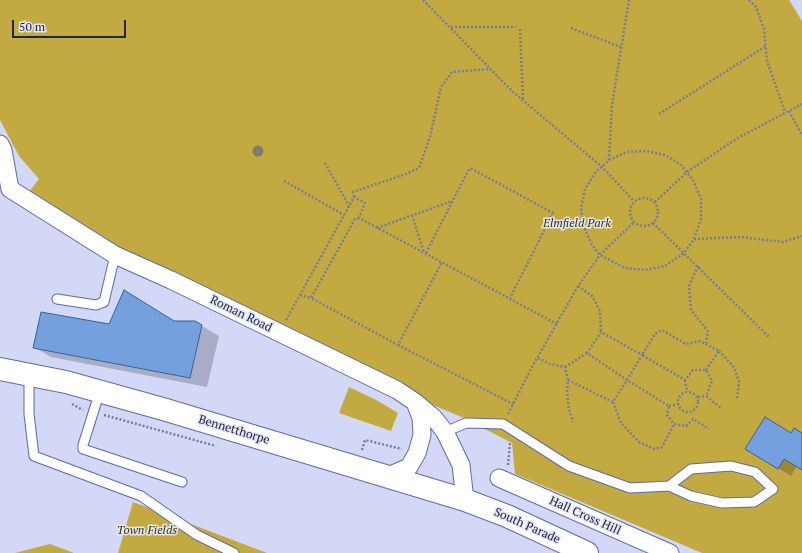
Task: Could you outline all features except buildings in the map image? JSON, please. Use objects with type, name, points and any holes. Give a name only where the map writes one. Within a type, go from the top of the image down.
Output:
[{"type":"street","name":"Roman Road","points":[[0,144],[3,150],[5,188],[115,255],[279,332],[397,390],[415,402],[434,418],[445,432],[461,465],[465,500]]},
{"type":"street","name":"Bennetthorpe","points":[[0,369],[29,374],[100,391],[465,500]]},
{"type":"street","points":[[386,477],[408,467],[417,453],[422,435],[421,418],[415,402]]},
{"type":"street","name":"Hall Cross Hill","points":[[499,478],[670,553]]},
{"type":"street","name":"South Parade","points":[[465,500],[506,516],[588,553]]},
{"type":"lane","points":[[57,299],[96,305],[104,302],[115,255]]},
{"type":"lane","points":[[29,374],[29,414],[34,456],[141,496],[197,535],[234,553]]},
{"type":"lane","points":[[100,391],[83,445],[84,449],[182,482]]},
{"type":"lane","points":[[445,432],[466,423],[503,424],[569,466],[630,488],[669,486],[691,496],[722,503],[754,502],[773,489],[755,472],[731,466],[691,469],[669,486]]},
{"type":"path","points":[[423,0],[523,100],[602,167],[634,201]]},
{"type":"path","points":[[609,160],[612,105],[628,0]]},
{"type":"path","points":[[749,0],[756,7],[764,29],[767,61],[785,112]]},
{"type":"path","points":[[450,27],[516,27]]},
{"type":"path","points":[[571,28],[621,47]]},
{"type":"path","points":[[520,29],[523,100]]},
{"type":"path","points":[[659,114],[766,46]]},
{"type":"path","points":[[279,332],[354,198],[353,192],[419,168],[430,137],[442,86],[452,72],[491,69]]},
{"type":"path","points":[[655,202],[687,172],[736,139],[802,104]]},
{"type":"path","points":[[789,110],[802,135]]},
{"type":"path","points":[[646,151],[665,155],[681,165],[694,180],[701,199],[701,219],[694,239],[684,253],[665,266],[645,270],[625,268],[600,254],[592,245],[584,227],[582,208],[585,189],[595,173],[602,167],[609,160],[627,152],[646,151]]},
{"type":"path","points":[[325,163],[349,206]]},
{"type":"path","points":[[425,253],[469,169],[472,169],[553,213],[510,298]]},
{"type":"path","points":[[284,181],[344,215]]},
{"type":"path","points":[[311,298],[355,219],[359,218],[365,203],[354,198]]},
{"type":"path","points":[[647,198],[655,202],[658,215],[653,223],[644,226],[634,222],[630,210],[634,201],[647,198]]},
{"type":"path","points":[[377,228],[452,201]]},
{"type":"path","points":[[412,215],[425,253]]},
{"type":"path","points":[[359,218],[557,324]]},
{"type":"path","points":[[503,424],[578,286],[600,254],[634,222]]},
{"type":"path","points":[[653,223],[770,338]]},
{"type":"path","points":[[694,239],[742,237],[783,242],[802,236]]},
{"type":"path","points":[[398,345],[442,262]]},
{"type":"path","points":[[698,266],[689,286],[691,310],[708,331],[706,343]]},
{"type":"path","points":[[538,358],[550,364],[565,367],[587,353],[601,332],[600,311],[592,296],[578,286]]},
{"type":"path","points":[[300,295],[311,298],[513,404]]},
{"type":"path","points":[[613,402],[655,334],[662,330],[686,344],[700,341],[719,351],[733,366],[740,381],[737,400]]},
{"type":"path","points":[[601,332],[685,380]]},
{"type":"path","points":[[706,370],[719,351]]},
{"type":"path","points":[[587,353],[669,406],[678,404]]},
{"type":"path","points":[[565,367],[568,380],[568,403],[574,422]]},
{"type":"path","points":[[687,391],[685,380],[693,370],[706,370]]},
{"type":"path","points":[[706,370],[712,381],[706,396]]},
{"type":"path","points":[[568,380],[613,402],[621,422],[639,442],[654,449],[662,447],[674,424]]},
{"type":"path","points":[[687,391],[693,392],[698,397],[697,407],[692,412],[685,412],[678,404],[679,397],[687,391]]},
{"type":"path","points":[[698,397],[706,396],[722,409]]},
{"type":"path","points":[[669,406],[667,415],[674,424],[686,426],[693,419]]},
{"type":"path","points":[[692,412],[693,419],[709,429]]},
{"type":"green space","name":"Elmfield Park","points":[[0,0],[789,0],[802,21],[802,553],[702,553],[515,474],[512,443],[464,418],[397,390],[171,280],[25,197],[39,179],[19,156],[0,120]]},
{"type":"green space","points":[[349,387],[378,401],[398,413],[391,431],[339,413]]},
{"type":"green space","name":"Town Fields","points":[[133,502],[267,553],[118,553]]},
{"type":"green space","points":[[50,544],[74,553],[15,553]]}]
